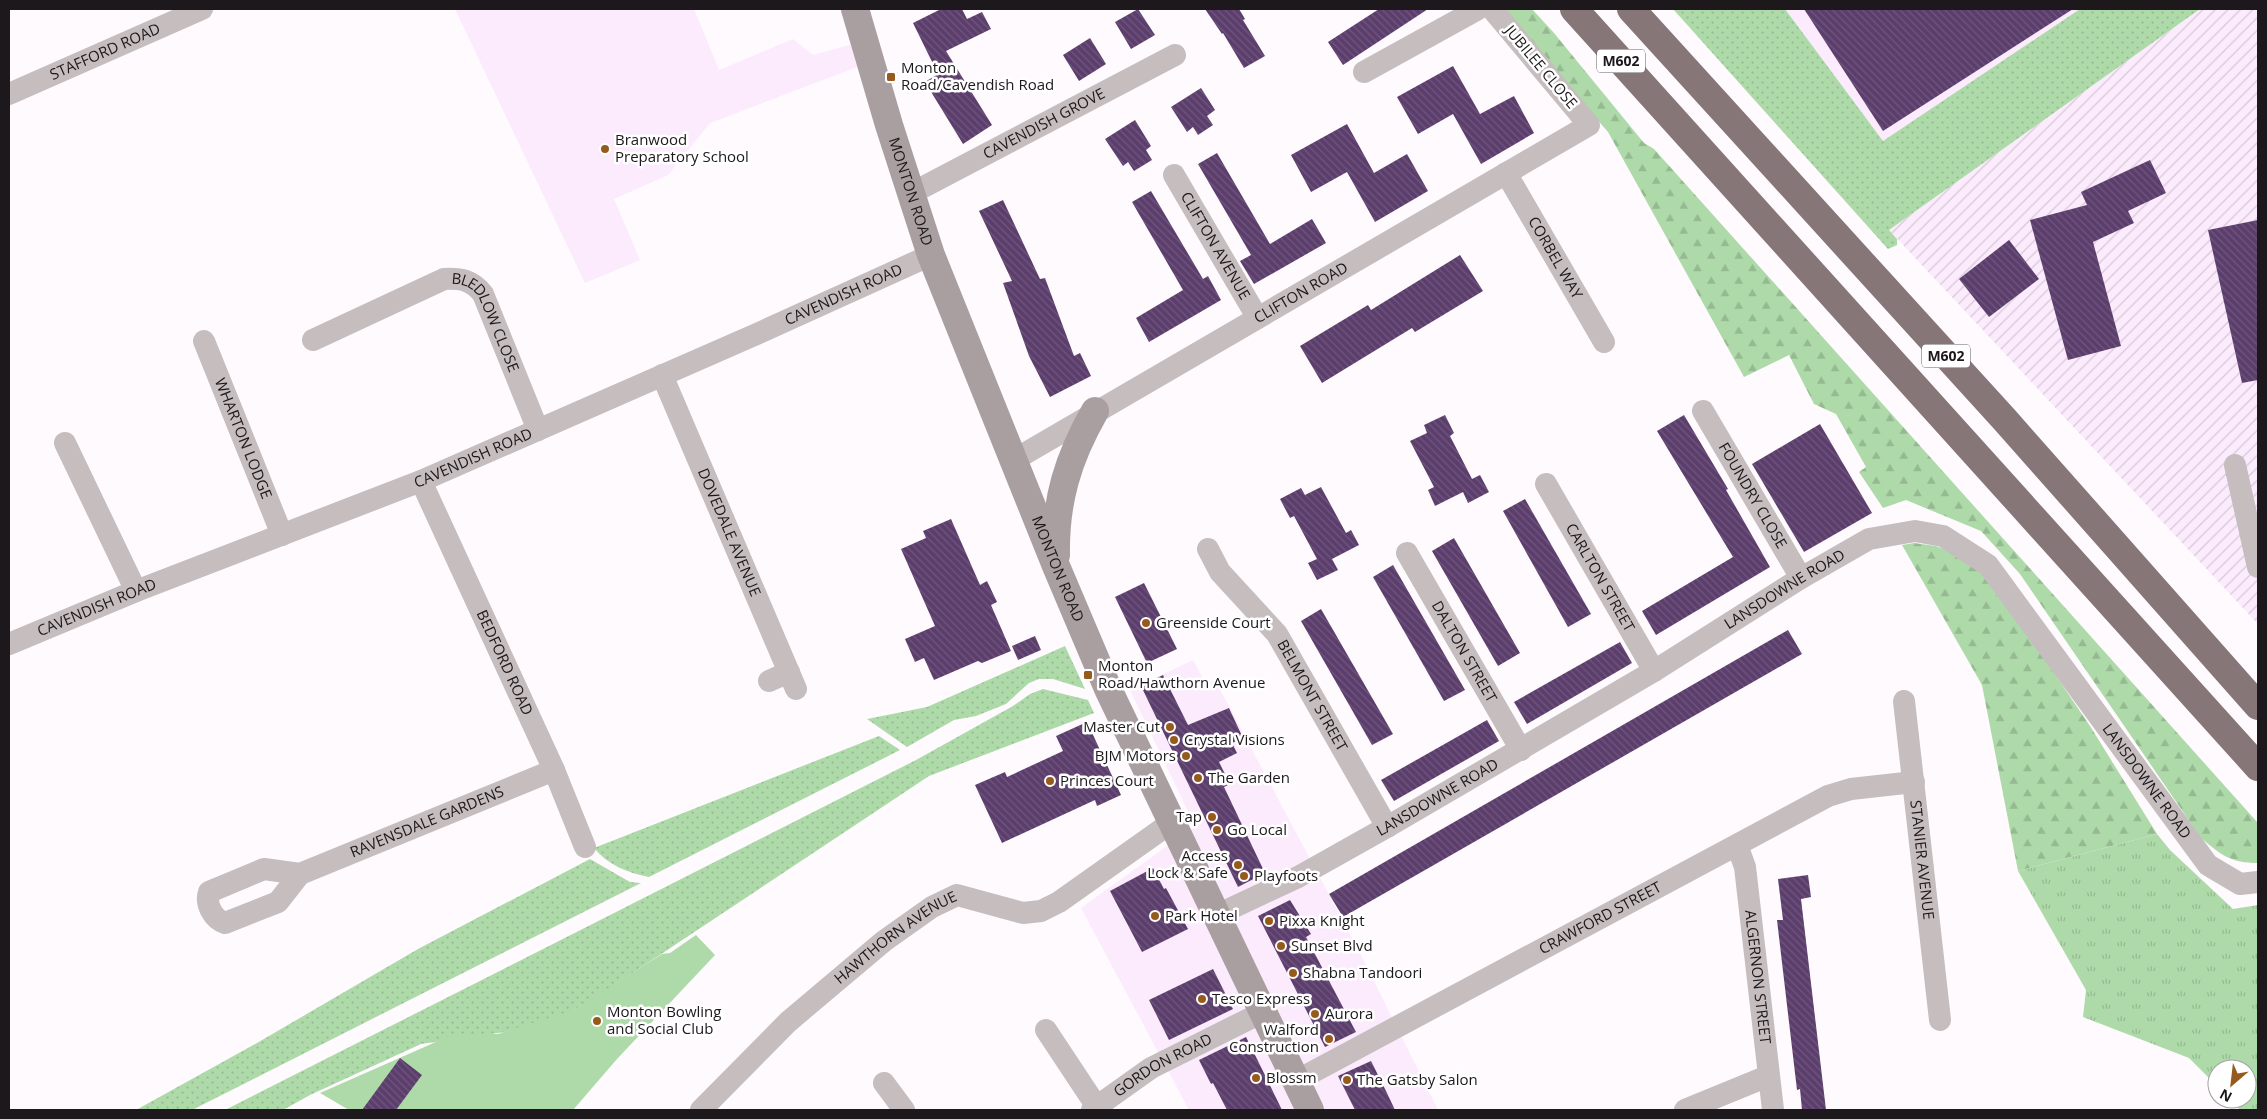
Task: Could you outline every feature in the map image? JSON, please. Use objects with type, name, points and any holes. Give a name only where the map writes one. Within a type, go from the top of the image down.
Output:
[{"type":"highway","name":"M602","points":[[1574,9],[2258,767]]},
{"type":"highway","name":"M602","points":[[1631,9],[1998,413],[2258,706]]},
{"type":"main road","name":"MONTON ROAD","points":[[855,9],[931,255],[1056,566],[1109,691],[1310,1110]]},
{"type":"main road","points":[[1056,566],[1056,526],[1065,480],[1075,447],[1095,412]]},
{"type":"street","name":"STAFFORD ROAD","points":[[9,94],[202,9]]},
{"type":"street","points":[[1364,72],[1478,9]]},
{"type":"street","name":"JUBILEE CLOSE","points":[[1492,9],[1590,125]]},
{"type":"street","name":"CAVENDISH GROVE","points":[[912,193],[1175,55]]},
{"type":"street","name":"CLIFTON ROAD","points":[[1014,460],[1590,125]]},
{"type":"street","name":"CORBEL WAY","points":[[1506,173],[1604,342]]},
{"type":"street","name":"CLIFTON AVENUE","points":[[1174,175],[1258,317]]},
{"type":"street","name":"CAVENDISH ROAD","points":[[9,644],[136,591],[421,481],[931,255]]},
{"type":"street","name":"BLEDLOW CLOSE","points":[[313,340],[333,322],[444,279],[457,278],[469,281],[483,294],[538,430]]},
{"type":"street","name":"WHARTON LODGE","points":[[204,341],[282,535]]},
{"type":"street","name":"DOVEDALE AVENUE","points":[[662,375],[792,680],[768,681]]},
{"type":"street","name":"FOUNDRY CLOSE","points":[[1703,411],[1801,578]]},
{"type":"street","points":[[65,443],[136,591]]},
{"type":"street","points":[[2236,465],[2258,567]]},
{"type":"street","name":"BEDFORD ROAD","points":[[421,481],[554,770],[585,847]]},
{"type":"street","name":"CARLTON STREET","points":[[1546,484],[1654,671]]},
{"type":"street","name":"LANSDOWNE ROAD","points":[[1216,915],[1298,877],[1387,828],[1654,671],[1801,578],[1869,539],[1915,531],[1943,536],[1988,565],[2208,865],[2240,884],[2258,882]]},
{"type":"street","name":"BELMONT STREET","points":[[1208,549],[1220,572],[1277,634],[1387,828]]},
{"type":"street","name":"DALTON STREET","points":[[1407,553],[1521,750]]},
{"type":"street","name":"STANIER AVENUE","points":[[1904,701],[1940,1020]]},
{"type":"street","name":"RAVENSDALE GARDENS","points":[[300,874],[554,770]]},
{"type":"street","name":"CRAWFORD STREET","points":[[1296,1081],[1836,793],[1862,787],[1914,782]]},
{"type":"street","name":"HAWTHORN AVENUE","points":[[701,1110],[788,1022],[884,941],[932,907],[956,896],[1023,913],[1041,911],[1059,902],[1172,822]]},
{"type":"street","name":"ALGERNON STREET","points":[[1737,845],[1745,867],[1772,1110]]},
{"type":"street","name":"GORDON ROAD","points":[[1094,1108],[1151,1068],[1263,1012]]},
{"type":"street","points":[[1046,1030],[1094,1108]]},
{"type":"street","points":[[1685,1110],[1768,1076]]},
{"type":"street","points":[[884,1084],[904,1110]]},
{"type":"shaded area","name":"Branwood Preparatory School","points":[[455,9],[694,9],[719,70],[793,39],[813,55],[864,41],[870,62],[710,123],[668,175],[614,199],[640,260],[585,283]]},
{"type":"shaded area","points":[[1785,9],[2080,9],[1883,141]]},
{"type":"shaded area","points":[[2200,9],[2258,9],[2258,624],[1889,230]]},
{"type":"shaded area","points":[[1193,660],[1206,684],[1215,680],[1361,955],[1438,1110],[1189,1110],[1081,908],[1195,826],[1130,690]]},
{"type":"green space","points":[[1501,9],[1532,9],[1644,143],[1654,149],[2258,823],[2258,863],[2233,860],[2201,838],[2020,574],[1981,531],[1906,500],[1883,508],[1859,472],[1866,467],[1836,414],[1814,404],[1789,355],[1744,377],[1608,132]]},
{"type":"green space","points":[[1673,9],[1785,9],[1883,141],[2080,9],[2200,9],[1889,230],[1897,239],[1897,245],[1888,249]]},
{"type":"green space","points":[[1914,543],[1936,546],[1961,556],[1992,581],[2090,726],[2157,834],[2018,871],[1982,685],[1902,545]]},
{"type":"green space","points":[[1065,646],[1085,689],[1053,679],[1039,679],[1029,683],[1006,704],[976,716],[954,720],[907,747],[867,719],[927,707]]},
{"type":"green space","points":[[1043,689],[1088,700],[1094,713],[929,776],[601,994],[547,1026],[421,1044],[310,1095],[283,1110],[225,1110],[916,760],[1013,706],[1030,694]]},
{"type":"green space","points":[[879,736],[900,750],[649,877],[612,864],[594,848]]},
{"type":"green space","points":[[2157,834],[2170,850],[2233,909],[2258,905],[2258,1110],[2239,1109],[2257,1109],[2257,1059],[2207,1059],[2207,1076],[2189,1058],[2083,1017],[2086,990],[2018,871]]},
{"type":"green space","points":[[590,859],[630,882],[641,883],[192,1110],[136,1110],[257,1043],[418,949]]},
{"type":"green space","name":"Monton Bowling and Social Club","points":[[696,935],[715,955],[617,1059],[573,1110],[349,1110],[320,1093],[454,1034],[498,1034],[574,1010],[662,954],[670,953]]},
{"type":"building","points":[[941,9],[962,9],[967,19],[982,12],[991,29],[946,51],[992,125],[963,144],[925,82],[938,74],[913,23]]},
{"type":"building","points":[[1138,9],[1155,35],[1131,49],[1115,22]]},
{"type":"building","points":[[1205,9],[1239,9],[1245,19],[1243,20],[1265,56],[1244,68],[1223,33]]},
{"type":"building","points":[[1379,9],[1428,9],[1343,65],[1328,42]]},
{"type":"building","points":[[1804,9],[2073,9],[1883,131]]},
{"type":"building","points":[[1090,38],[1106,64],[1079,81],[1063,55]]},
{"type":"building","points":[[1453,66],[1480,114],[1514,96],[1534,133],[1481,164],[1453,114],[1418,134],[1397,97]]},
{"type":"building","points":[[1201,88],[1215,110],[1207,116],[1213,125],[1198,135],[1193,127],[1187,132],[1171,107]]},
{"type":"building","points":[[1135,120],[1151,146],[1146,150],[1152,160],[1134,171],[1128,162],[1123,166],[1105,139]]},
{"type":"building","points":[[1347,124],[1374,173],[1407,154],[1428,191],[1375,222],[1347,172],[1311,192],[1291,155]]},
{"type":"building","points":[[1217,153],[1270,244],[1312,219],[1326,243],[1254,284],[1240,261],[1251,255],[1198,164]]},
{"type":"building","points":[[2150,160],[2166,193],[2128,211],[2134,223],[2093,242],[2121,346],[2068,360],[2030,220],[2087,205],[2081,192]]},
{"type":"building","points":[[1151,191],[1203,279],[1208,276],[1221,300],[1149,342],[1136,318],[1183,290],[1132,202]]},
{"type":"building","points":[[1003,200],[1040,279],[1045,278],[1074,356],[1080,353],[1091,376],[1050,397],[1029,356],[1003,283],[1012,281],[979,211]]},
{"type":"building","points":[[2258,220],[2258,380],[2242,383],[2208,230]]},
{"type":"building","points":[[2009,240],[2039,279],[1989,317],[1959,279]]},
{"type":"building","points":[[1460,255],[1483,291],[1415,332],[1412,328],[1322,383],[1300,346],[1368,305],[1371,310]]},
{"type":"building","points":[[1445,415],[1454,433],[1450,436],[1472,479],[1480,475],[1489,492],[1468,503],[1463,492],[1435,506],[1428,490],[1434,487],[1410,441],[1427,433],[1424,425]]},
{"type":"building","points":[[1684,415],[1728,489],[1726,490],[1770,567],[1656,635],[1642,611],[1733,557],[1657,431]]},
{"type":"building","points":[[1820,424],[1872,513],[1804,552],[1752,464]]},
{"type":"building","points":[[1321,487],[1346,533],[1351,530],[1359,545],[1332,559],[1338,570],[1317,580],[1308,563],[1317,559],[1294,516],[1290,518],[1280,499],[1301,488],[1305,495]]},
{"type":"building","points":[[1525,499],[1591,614],[1568,627],[1503,511]]},
{"type":"building","points":[[951,519],[980,585],[987,581],[997,602],[991,605],[1011,651],[982,663],[978,661],[934,680],[924,658],[915,662],[905,639],[935,626],[901,549],[926,538],[923,531]]},
{"type":"building","points":[[1454,538],[1520,653],[1498,666],[1432,551]]},
{"type":"building","points":[[1393,565],[1465,690],[1444,701],[1373,577]]},
{"type":"building","name":"Greenside Court","points":[[1144,583],[1177,649],[1147,663],[1115,597]]},
{"type":"building","points":[[1321,609],[1393,734],[1372,745],[1301,621]]},
{"type":"building","points":[[1788,630],[1802,654],[1343,917],[1329,894]]},
{"type":"building","points":[[1035,636],[1041,650],[1018,660],[1012,646]]},
{"type":"building","points":[[1620,642],[1632,663],[1527,724],[1514,702]]},
{"type":"building","points":[[1163,675],[1188,725],[1229,708],[1243,738],[1232,743],[1237,753],[1219,762],[1230,784],[1224,787],[1265,873],[1238,887],[1141,686]]},
{"type":"building","points":[[1487,720],[1499,741],[1394,801],[1381,780]]},
{"type":"building","name":"Princes Court","points":[[1087,722],[1121,795],[1097,806],[1095,800],[1002,843],[975,785],[1005,772],[1007,777],[1063,751],[1056,736]]},
{"type":"building","points":[[1153,868],[1188,929],[1142,952],[1110,891]]},
{"type":"building","points":[[1808,875],[1811,897],[1801,899],[1826,1110],[1802,1110],[1800,1089],[1797,1090],[1777,920],[1783,920],[1778,879]]},
{"type":"building","points":[[1290,900],[1311,934],[1306,937],[1356,1032],[1325,1047],[1258,916]]},
{"type":"building","points":[[1213,969],[1233,1009],[1169,1040],[1149,1000]]},
{"type":"building","points":[[1246,1037],[1282,1110],[1227,1110],[1199,1060]]},
{"type":"building","points":[[400,1058],[422,1075],[396,1110],[362,1110]]},
{"type":"building","points":[[1371,1061],[1395,1110],[1355,1110],[1338,1076]]},
{"type":"place","name":"Monton Road/Cavendish Road","points":[[891,77]]},
{"type":"place","name":"Branwood Preparatory School","points":[[605,149]]},
{"type":"place","name":"Greenside Court","points":[[1146,623]]},
{"type":"place","name":"Monton Road/Hawthorn Avenue","points":[[1088,675]]},
{"type":"place","name":"Master Cut","points":[[1170,727]]},
{"type":"place","name":"Crystal Visions","points":[[1174,740]]},
{"type":"place","name":"BJM Motors","points":[[1186,756]]},
{"type":"place","name":"The Garden","points":[[1198,778]]},
{"type":"place","name":"Princes Court","points":[[1050,781]]},
{"type":"place","name":"Tap","points":[[1212,817]]},
{"type":"place","name":"Go Local","points":[[1217,830]]},
{"type":"place","name":"Access Lock & Safe","points":[[1238,865]]},
{"type":"place","name":"Playfoots","points":[[1244,876]]},
{"type":"place","name":"Park Hotel","points":[[1155,916]]},
{"type":"place","name":"Pixxa Knight","points":[[1269,921]]},
{"type":"place","name":"Sunset Blvd","points":[[1281,946]]},
{"type":"place","name":"Shabna Tandoori","points":[[1293,973]]},
{"type":"place","name":"Tesco Express","points":[[1202,999]]},
{"type":"place","name":"Aurora","points":[[1315,1014]]},
{"type":"place","name":"Monton Bowling and Social Club","points":[[597,1021]]},
{"type":"place","name":"Walford Construction","points":[[1329,1039]]},
{"type":"place","name":"Blossm","points":[[1256,1078]]},
{"type":"place","name":"The Gatsby Salon","points":[[1347,1080]]}]
